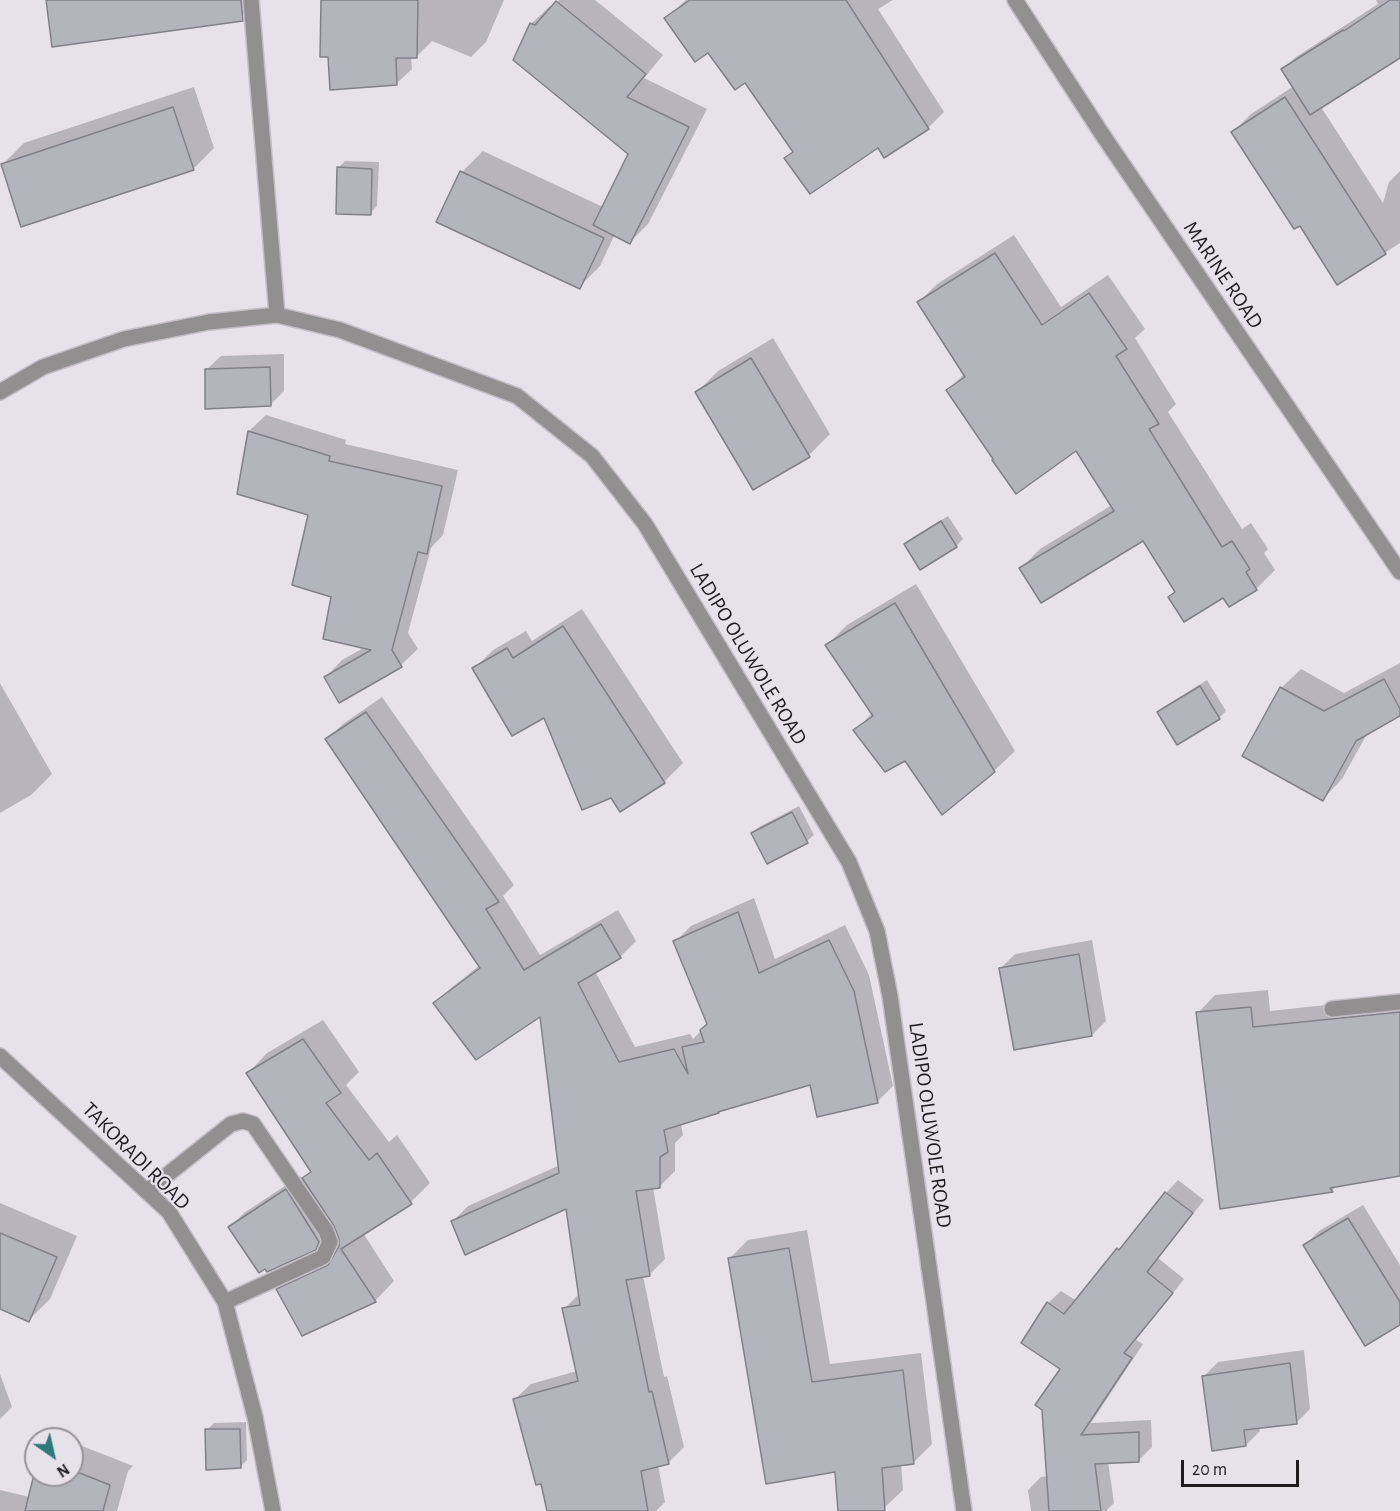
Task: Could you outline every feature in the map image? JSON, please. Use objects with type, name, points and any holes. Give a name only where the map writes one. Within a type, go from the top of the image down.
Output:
[{"type":"street","points":[[251,0],[277,315]]},
{"type":"street","name":"MARINE ROAD","points":[[1015,0],[1101,134],[1400,572]]},
{"type":"street","name":"LADIPO OLUWOLE ROAD","points":[[0,393],[43,367],[124,339],[208,322],[277,315],[340,330],[517,396],[592,456],[645,524],[849,862],[878,931],[890,996],[964,1511]]},
{"type":"street","points":[[1332,1009],[1400,1002]]},
{"type":"street","name":"TAKORADI ROAD","points":[[0,1056],[169,1212],[225,1302],[255,1417],[273,1511]]},
{"type":"street","points":[[147,1191],[231,1124],[243,1121],[253,1124],[326,1231],[330,1242],[323,1257],[225,1302]]},
{"type":"building","points":[[46,0],[241,0],[243,21],[52,47]]},
{"type":"building","points":[[321,0],[418,0],[417,58],[396,58],[397,85],[330,90],[328,57],[320,57]]},
{"type":"building","points":[[690,0],[846,0],[929,129],[884,158],[878,148],[810,194],[784,158],[793,152],[745,83],[735,90],[708,53],[695,62],[664,18]]},
{"type":"building","points":[[1390,0],[1400,0],[1400,58],[1310,115],[1281,69]]},
{"type":"building","points":[[556,1],[646,74],[627,97],[689,127],[630,244],[593,225],[628,154],[513,60],[530,23],[535,25]]},
{"type":"building","points":[[1285,97],[1386,254],[1337,285],[1300,226],[1294,229],[1231,132]]},
{"type":"building","points":[[173,107],[194,170],[21,227],[1,164]]},
{"type":"building","points":[[337,167],[372,169],[371,215],[336,214]]},
{"type":"building","points":[[460,171],[604,238],[580,289],[436,222]]},
{"type":"building","points":[[995,253],[1042,325],[1089,293],[1127,349],[1116,356],[1159,424],[1149,429],[1222,547],[1232,541],[1250,569],[1246,572],[1257,590],[1229,607],[1223,598],[1184,622],[1168,597],[1175,592],[1143,541],[1041,603],[1019,568],[1114,511],[1076,451],[1016,494],[946,390],[965,377],[917,302]]},
{"type":"building","points":[[751,358],[810,457],[753,490],[695,392]]},
{"type":"building","points":[[270,367],[271,406],[205,409],[205,369]]},
{"type":"building","points":[[248,431],[330,456],[329,461],[442,486],[427,554],[418,552],[392,650],[402,667],[339,703],[324,677],[371,650],[323,639],[331,597],[292,585],[308,515],[237,494]]},
{"type":"building","points":[[941,521],[957,547],[920,570],[904,544]]},
{"type":"building","points":[[895,603],[995,772],[942,815],[905,761],[885,772],[853,730],[873,716],[825,645]]},
{"type":"building","points":[[563,626],[665,783],[620,812],[611,798],[582,810],[544,718],[512,736],[472,668],[507,648],[513,658]]},
{"type":"building","points":[[1384,679],[1400,709],[1400,716],[1356,741],[1323,801],[1242,756],[1280,687],[1324,711]]},
{"type":"building","points":[[1200,686],[1220,719],[1177,745],[1157,712]]},
{"type":"building","points":[[366,712],[499,902],[486,909],[524,970],[601,924],[621,958],[578,983],[619,1062],[674,1049],[688,1074],[682,1047],[704,1042],[700,1030],[707,1024],[673,941],[738,912],[759,973],[829,940],[854,991],[878,1103],[817,1117],[810,1085],[664,1130],[668,1152],[660,1157],[660,1188],[636,1191],[650,1276],[626,1280],[649,1392],[652,1391],[669,1464],[641,1471],[648,1511],[547,1511],[541,1484],[536,1485],[513,1399],[578,1381],[562,1308],[580,1305],[566,1209],[465,1255],[451,1221],[559,1173],[540,1017],[476,1060],[433,1003],[480,968],[325,739]]},
{"type":"building","points":[[792,812],[808,843],[767,864],[751,833]]},
{"type":"building","points":[[1079,954],[1092,1036],[1014,1050],[999,968]]},
{"type":"building","points":[[1251,1007],[1253,1027],[1400,1012],[1400,1176],[1330,1188],[1333,1192],[1220,1209],[1196,1012]]},
{"type":"building","points":[[303,1039],[341,1093],[326,1103],[369,1160],[377,1153],[412,1204],[341,1249],[376,1302],[302,1336],[276,1289],[328,1265],[339,1246],[339,1239],[334,1226],[302,1178],[311,1172],[246,1073]]},
{"type":"building","points":[[286,1189],[319,1242],[316,1250],[267,1272],[265,1269],[259,1273],[228,1227]]},
{"type":"building","points":[[1165,1192],[1193,1213],[1147,1272],[1173,1293],[1124,1353],[1132,1358],[1081,1435],[1139,1432],[1139,1462],[1095,1464],[1101,1511],[1049,1511],[1042,1410],[1035,1405],[1060,1369],[1021,1343],[1047,1302],[1064,1314]]},
{"type":"building","points":[[1348,1218],[1400,1302],[1400,1325],[1365,1346],[1303,1245]]},
{"type":"building","points":[[0,1233],[57,1257],[29,1322],[0,1309]]},
{"type":"building","points":[[789,1248],[812,1382],[903,1370],[914,1464],[882,1468],[885,1511],[838,1511],[835,1472],[766,1484],[728,1258]]},
{"type":"building","points":[[1290,1363],[1297,1424],[1244,1430],[1246,1446],[1212,1451],[1202,1376]]},
{"type":"building","points":[[205,1429],[240,1429],[241,1468],[206,1470]]},
{"type":"building","points":[[84,1475],[110,1485],[103,1511],[25,1511],[31,1487],[84,1487]]}]
